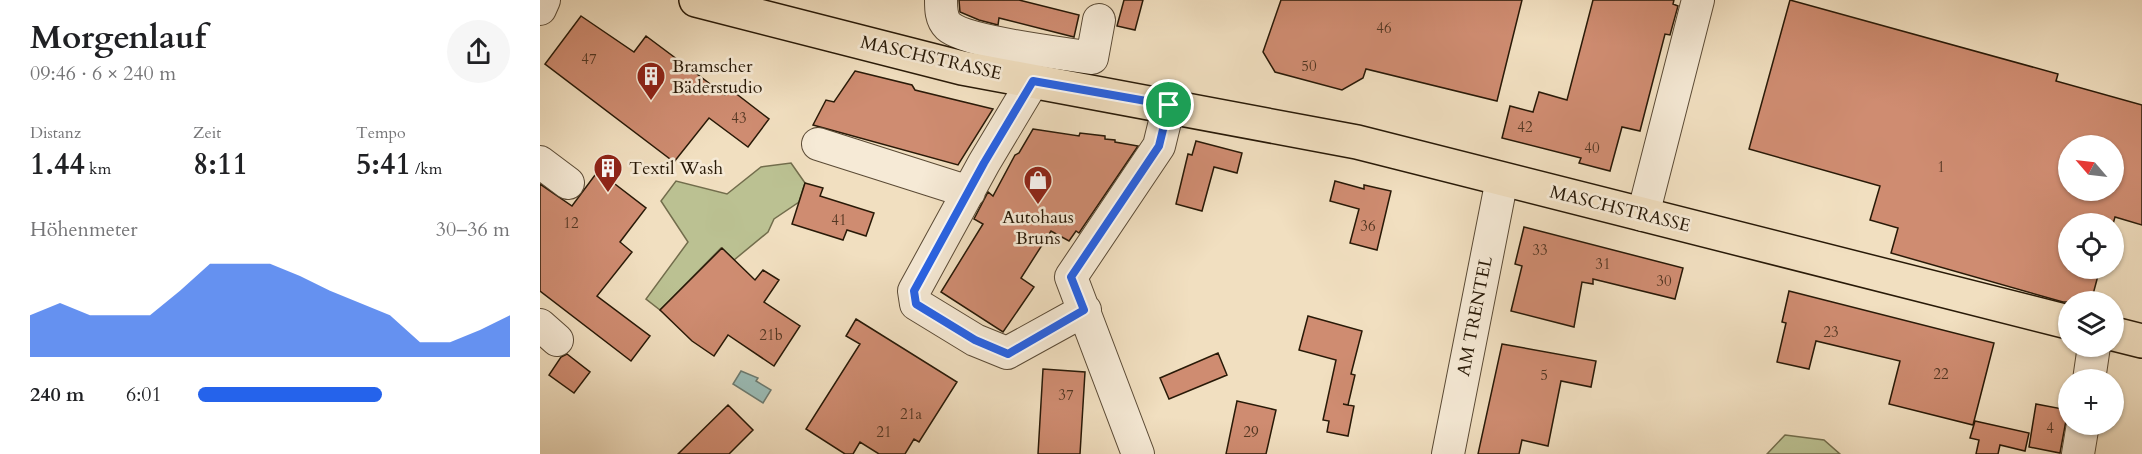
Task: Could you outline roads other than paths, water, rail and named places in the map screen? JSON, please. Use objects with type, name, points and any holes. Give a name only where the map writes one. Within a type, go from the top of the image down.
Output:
[{"type":"main road","name":"MASCHSTRASSE","points":[[696,0],[962,68],[1357,142],[2058,319]]},
{"type":"main road","points":[[2124,336],[2142,341]]},
{"type":"street","points":[[540,9],[544,0]]},
{"type":"street","points":[[941,0],[941,13],[948,26],[970,36],[1092,58],[1099,20]]},
{"type":"street","points":[[1643,215],[1698,0]]},
{"type":"street","points":[[962,68],[970,36]]},
{"type":"street","points":[[1033,81],[914,291],[916,304],[975,340],[1008,354],[1084,310]]},
{"type":"street","points":[[1138,454],[1071,277],[1159,146],[1169,105]]},
{"type":"street","points":[[818,144],[969,192]]},
{"type":"street","points":[[540,162],[568,183]]},
{"type":"street","name":"AM TRENTEL","points":[[1448,454],[1481,259],[1502,179]]},
{"type":"street","points":[[2078,454],[2081,435]]},
{"type":"water","points":[[741,371],[758,378],[756,381],[771,390],[763,403],[733,384]]},
{"type":"place","name":"Bramscher Bäderstudio","points":[[651,102]]},
{"type":"place","name":"Textil Wash","points":[[608,194]]},
{"type":"place","name":"Autohaus Bruns","points":[[1038,206]]}]
